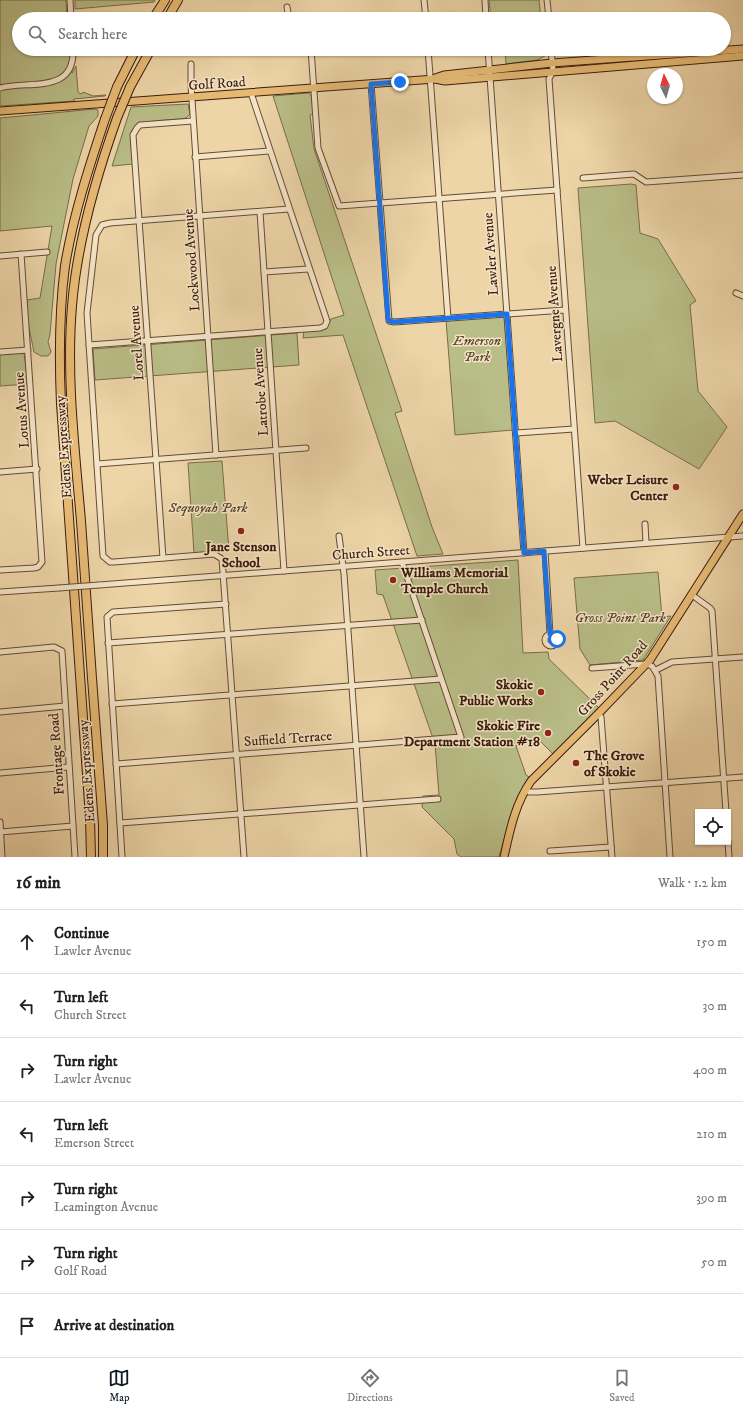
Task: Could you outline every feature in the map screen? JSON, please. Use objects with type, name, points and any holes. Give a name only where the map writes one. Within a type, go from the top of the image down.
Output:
[{"type":"highway","points":[[157,12],[165,0]]},
{"type":"highway","points":[[171,12],[178,0]]},
{"type":"highway","name":"Edens Expressway","points":[[91,857],[90,818],[61,404],[60,344],[65,266],[78,204],[105,119],[117,87],[132,56]]},
{"type":"highway","name":"Edens Expressway","points":[[103,857],[102,817],[75,448],[70,344],[72,304],[78,264],[104,155],[130,87],[147,56]]},
{"type":"main road","name":"Golf Road","points":[[731,50],[743,49]]},
{"type":"main road","name":"Golf Road","points":[[0,112],[433,79],[445,81],[552,67],[669,56]]},
{"type":"main road","name":"Golf Road","points":[[490,74],[542,72],[552,67],[743,56]]},
{"type":"main road","name":"Gross Point Road","points":[[504,857],[516,807],[526,788],[646,664],[743,514]]},
{"type":"street","points":[[70,0],[71,12]]},
{"type":"street","points":[[424,0],[425,12]]},
{"type":"street","points":[[485,0],[486,12]]},
{"type":"street","points":[[547,0],[548,12]]},
{"type":"street","points":[[287,7],[288,12]]},
{"type":"street","points":[[0,88],[48,84],[60,80],[71,65],[72,56]]},
{"type":"street","points":[[312,56],[318,148],[336,203],[339,206],[557,190]]},
{"type":"street","points":[[429,56],[433,79],[438,199],[448,318]]},
{"type":"street","name":"Lawler Avenue","points":[[489,56],[524,553]]},
{"type":"street","points":[[549,79],[552,67],[551,56]]},
{"type":"street","name":"Lockwood Avenue","points":[[191,64],[195,157],[216,455]]},
{"type":"street","points":[[542,72],[549,79]]},
{"type":"street","name":"Lavergne Avenue","points":[[549,79],[583,548]]},
{"type":"street","points":[[371,84],[389,321],[394,322],[565,310]]},
{"type":"street","points":[[88,345],[320,328],[325,326],[327,321],[288,209],[251,93]]},
{"type":"street","name":"Lorel Avenue","points":[[163,558],[133,135],[137,128],[145,124],[193,121]]},
{"type":"street","points":[[195,157],[269,151]]},
{"type":"street","points":[[583,178],[634,174],[646,182],[743,175]]},
{"type":"street","points":[[244,857],[222,559],[218,555],[114,562],[106,559],[102,551],[87,314],[94,248],[100,228],[110,223],[288,209]]},
{"type":"street","name":"Latrobe Avenue","points":[[260,212],[284,571]]},
{"type":"street","points":[[0,256],[47,252]]},
{"type":"street","name":"Lotus Avenue","points":[[0,570],[34,568],[41,565],[42,559],[21,254]]},
{"type":"street","points":[[264,272],[308,269]]},
{"type":"street","points":[[743,291],[736,294],[743,296]]},
{"type":"street","points":[[0,352],[28,350]]},
{"type":"street","points":[[516,433],[574,429]]},
{"type":"street","points":[[97,464],[306,448]]},
{"type":"street","points":[[0,472],[37,469]]},
{"type":"street","points":[[645,524],[646,543]]},
{"type":"street","points":[[339,536],[348,626],[364,857]]},
{"type":"street","name":"Church Street","points":[[0,592],[743,536]]},
{"type":"street","points":[[544,551],[550,634]]},
{"type":"street","points":[[112,704],[441,679],[402,562]]},
{"type":"street","points":[[692,595],[712,611],[726,809]]},
{"type":"street","points":[[122,857],[106,620],[108,615],[113,612],[226,604]]},
{"type":"street","points":[[108,643],[422,620]]},
{"type":"street","name":"Frontage Road","points":[[0,652],[54,647],[60,649],[62,654],[68,767],[75,857]]},
{"type":"street","points":[[656,670],[666,664],[743,656]]},
{"type":"street","points":[[646,664],[658,681]]},
{"type":"street","points":[[592,668],[646,664],[652,666],[656,670],[670,857]]},
{"type":"street","name":"Suffield Terrace","points":[[116,764],[461,737],[441,679]]},
{"type":"street","points":[[0,712],[65,706]]},
{"type":"street","points":[[598,714],[601,718],[612,857]]},
{"type":"street","points":[[0,773],[68,767]]},
{"type":"street","points":[[526,788],[529,792],[533,792],[743,777]]},
{"type":"street","points":[[120,823],[438,799]]},
{"type":"street","points":[[0,822],[2,857]]},
{"type":"street","points":[[0,832],[73,826]]},
{"type":"street","points":[[728,845],[729,857]]},
{"type":"street","points":[[550,851],[611,847]]},
{"type":"green space","points":[[0,0],[66,0],[67,12],[12,12],[12,56],[71,56],[72,73],[76,66],[78,92],[81,94],[83,92],[93,96],[106,95],[74,99],[74,101],[0,106]]},
{"type":"green space","points":[[75,0],[155,0],[154,2],[75,9]]},
{"type":"green space","points":[[489,0],[539,0],[540,12],[490,12]]},
{"type":"green space","points":[[505,56],[545,56],[537,60],[506,64]]},
{"type":"green space","points":[[308,93],[311,95],[314,114],[310,115],[314,149],[402,411],[395,413],[432,527],[443,554],[417,556],[343,335],[303,338],[304,331],[325,329],[331,319],[344,315],[273,96]]},
{"type":"green space","points":[[188,104],[190,114],[186,118],[147,122],[134,128],[131,133],[133,164],[112,166],[131,107]]},
{"type":"green space","points":[[95,109],[98,110],[98,116],[89,126],[73,179],[56,264],[48,342],[51,352],[48,356],[41,356],[34,352],[28,323],[27,300],[40,298],[52,226],[0,231],[0,118]]},
{"type":"green space","points":[[631,184],[636,185],[640,233],[658,239],[696,301],[690,305],[698,391],[727,427],[699,469],[615,421],[595,423],[578,188]]},
{"type":"green space","name":"Emerson Park","points":[[504,317],[513,430],[455,435],[446,320]]},
{"type":"green space","points":[[297,333],[299,365],[95,380],[93,349]]},
{"type":"green space","points":[[24,353],[28,384],[0,386],[0,354]]},
{"type":"green space","name":"Sequoyah Park","points":[[222,461],[229,551],[194,553],[188,463]]},
{"type":"green space","points":[[518,560],[523,653],[548,652],[549,659],[599,708],[553,754],[537,738],[516,746],[526,775],[529,777],[514,806],[499,857],[461,857],[457,854],[454,839],[422,807],[423,796],[439,795],[435,744],[383,595],[377,594],[375,570]]},
{"type":"green space","name":"Gross Point Park","points":[[658,572],[662,617],[671,616],[643,660],[590,665],[580,649],[574,578]]},
{"type":"place","name":"Weber Leisure Center","points":[[676,487]]},
{"type":"place","name":"Jane Stenson School","points":[[241,531]]},
{"type":"place","name":"Williams Memorial Temple Church","points":[[393,580]]},
{"type":"place","name":"Skokie Public Works","points":[[541,692]]},
{"type":"place","name":"Skokie Fire Department Station #18","points":[[548,733]]},
{"type":"place","name":"The Grove of Skokie","points":[[576,763]]},
{"type":"route","points":[[400,82],[371,84],[389,321],[394,322],[507,314],[524,553],[544,551],[550,634],[554,635],[557,639]]}]
